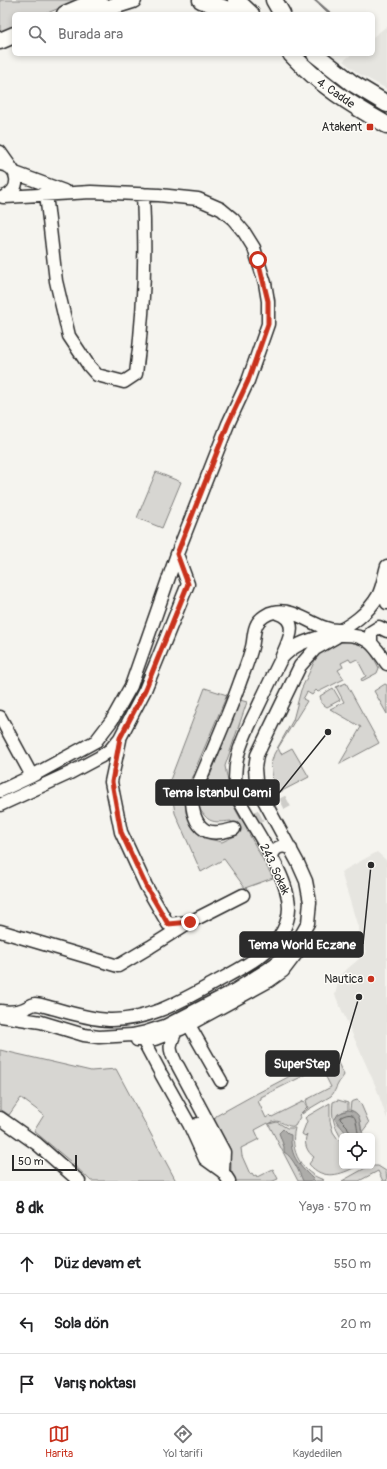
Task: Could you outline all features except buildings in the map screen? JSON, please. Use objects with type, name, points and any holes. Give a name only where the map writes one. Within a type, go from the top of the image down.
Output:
[{"type":"main road","points":[[70,12],[98,0]]},
{"type":"main road","points":[[94,12],[133,0]]},
{"type":"main road","points":[[201,0],[234,12]]},
{"type":"main road","points":[[236,0],[249,12]]},
{"type":"main road","points":[[274,0],[281,12]]},
{"type":"main road","points":[[282,0],[288,12]]},
{"type":"main road","points":[[0,42],[12,36]]},
{"type":"main road","points":[[0,42],[12,39]]},
{"type":"main road","name":"4. Cadde","points":[[293,56],[308,72],[336,94],[387,125]]},
{"type":"main road","name":"4. Cadde","points":[[318,56],[352,83],[387,104]]},
{"type":"street","points":[[0,152],[13,171],[17,183],[13,192],[3,197]]},
{"type":"street","points":[[0,164],[8,166],[13,171],[30,179],[71,193]]},
{"type":"street","points":[[0,792],[96,741],[112,720],[131,686],[177,554],[228,424],[248,381],[268,324],[268,301],[265,283],[254,248],[233,219],[221,209],[198,199],[143,194],[91,192],[3,197]]},
{"type":"street","points":[[46,194],[56,281],[69,336],[89,366],[97,375],[124,382],[136,374],[141,342],[145,235],[143,194]]},
{"type":"street","points":[[0,805],[70,773],[100,757],[110,750],[120,738],[145,690],[188,584],[177,554]]},
{"type":"street","name":"243. Sokak","points":[[0,1011],[21,1010],[36,1004],[88,1018],[109,1020],[128,1019],[149,1014],[178,1002],[254,962],[269,949],[280,936],[287,922],[288,894],[272,859],[237,796],[234,783],[236,761],[241,742],[281,659],[288,651],[302,643],[340,633],[357,619],[372,604],[382,586],[387,566]]},
{"type":"street","points":[[166,586],[173,581],[178,580],[188,584]]},
{"type":"street","points":[[386,583],[387,603]]},
{"type":"street","name":"243. Sokak","points":[[0,1016],[40,1022],[99,1037],[116,1037],[146,1032],[165,1026],[242,986],[268,970],[295,946],[308,923],[310,902],[306,881],[291,849],[261,795],[256,781],[255,768],[257,755],[300,666],[315,649],[364,619],[381,600],[386,583]]},
{"type":"street","points":[[234,829],[220,832],[206,830],[195,818],[192,798],[237,692],[252,647],[257,623],[262,618],[274,612],[284,611],[327,629],[362,637],[371,643],[387,664]]},
{"type":"street","points":[[274,612],[286,618],[291,628],[281,659]]},
{"type":"street","points":[[371,643],[371,632],[374,629],[379,627],[387,631]]},
{"type":"street","points":[[0,717],[32,776]]},
{"type":"street","points":[[120,738],[112,782],[121,832],[146,886],[168,924],[165,937]]},
{"type":"street","points":[[260,836],[266,839],[272,838],[277,833],[278,826]]},
{"type":"street","points":[[272,859],[273,852],[278,848],[284,846],[291,849]]},
{"type":"street","points":[[0,931],[118,966],[190,922],[243,895]]},
{"type":"street","points":[[168,924],[190,922]]},
{"type":"street","points":[[116,1037],[135,1040],[155,1039],[176,1031],[269,981],[283,972],[294,958],[301,946],[308,923]]},
{"type":"street","points":[[189,1024],[221,1081]]},
{"type":"street","points":[[176,1031],[170,1045],[170,1052],[224,1152],[226,1176]]},
{"type":"street","points":[[143,1040],[162,1076],[215,1157]]},
{"type":"street","points":[[162,1076],[178,1067]]},
{"type":"street","points":[[192,1122],[202,1117],[203,1112]]},
{"type":"street","points":[[0,1118],[38,1144],[79,1181]]},
{"type":"street","points":[[192,1122],[205,1158],[226,1176]]},
{"type":"shaded area","points":[[0,0],[79,0],[50,12],[12,12],[12,28],[0,32]]},
{"type":"shaded area","points":[[387,26],[387,89],[359,74],[343,61],[349,56],[375,56],[375,35]]},
{"type":"shaded area","points":[[156,472],[181,482],[162,528],[137,518]]},
{"type":"shaded area","points":[[351,641],[361,645],[374,658],[379,668],[377,673],[362,681],[361,679],[366,676],[357,659],[351,662],[349,659],[341,663],[343,667],[338,670],[344,679],[318,692],[316,690],[312,695],[307,692],[303,699],[307,701],[278,748],[281,754],[292,748],[309,777],[278,793],[273,782],[271,764],[274,754],[293,720],[301,690],[317,656],[324,649],[342,642]]},
{"type":"shaded area","points":[[346,683],[379,743],[340,764],[361,727],[330,709],[344,702],[336,687]]},
{"type":"shaded area","points":[[385,684],[387,685],[387,714],[374,691]]},
{"type":"shaded area","points":[[205,688],[227,695],[185,793],[186,813],[193,825],[204,838],[222,842],[237,835],[231,821],[211,821],[205,816],[198,806],[240,700],[247,702],[225,766],[232,803],[273,878],[245,888],[224,859],[201,872],[175,813],[170,780]]},
{"type":"shaded area","points":[[333,688],[340,700],[327,707],[321,703],[320,696]]},
{"type":"shaded area","points":[[377,852],[387,861],[387,1119],[376,1087],[335,995],[340,975],[366,953],[341,872]]},
{"type":"shaded area","points":[[0,1050],[91,1071],[116,1069],[176,1181],[91,1181],[34,1131],[44,1115],[21,1098],[9,1115],[0,1109]]},
{"type":"shaded area","points":[[328,1056],[336,1059],[344,1075],[331,1096],[302,1114],[308,1108],[306,1100],[331,1087],[321,1067],[261,1097],[258,1101],[266,1118],[270,1115],[272,1117],[304,1101],[307,1107],[299,1115],[300,1117],[295,1126],[276,1121],[269,1124],[277,1122],[287,1128],[295,1128],[294,1145],[299,1160],[309,1172],[324,1180],[298,1181],[268,1123],[255,1130],[259,1139],[241,1148],[242,1156],[250,1174],[252,1173],[257,1177],[273,1169],[278,1179],[273,1181],[236,1181],[231,1171],[231,1162],[223,1141],[214,1125],[216,1116]]},
{"type":"shaded area","points":[[338,1100],[348,1103],[348,1110],[342,1112],[337,1121],[344,1128],[346,1133],[339,1134],[335,1126],[332,1112],[333,1102]]},
{"type":"shaded area","points":[[357,1100],[360,1102],[369,1123],[362,1132],[358,1116],[354,1111],[350,1110],[351,1102]]},
{"type":"shaded area","points":[[330,1103],[330,1121],[333,1132],[339,1141],[339,1169],[351,1169],[332,1175],[320,1173],[309,1164],[314,1157],[309,1153],[306,1147],[305,1141],[307,1134],[305,1136],[302,1134],[307,1121],[305,1118]]},
{"type":"shaded area","points":[[375,1166],[378,1166],[386,1171],[387,1181],[383,1181],[378,1171],[359,1181],[342,1181],[364,1169],[375,1169]]},
{"type":"water","points":[[348,1110],[357,1114],[363,1133],[345,1133],[335,1119],[338,1114]]},
{"type":"water","points":[[283,1129],[291,1135],[292,1150],[297,1161],[315,1181],[303,1181],[293,1161],[284,1152],[284,1147],[279,1133]]},
{"type":"waterway","points":[[315,0],[329,12]]},
{"type":"tunnel","points":[[234,829],[288,801]]},
{"type":"place","name":"Atakent","points":[[370,127]]},
{"type":"place","name":"Tema İstanbul Cami","points":[[328,732]]},
{"type":"place","name":"Tema World Eczane","points":[[371,865]]},
{"type":"place","name":"Nautica","points":[[371,979]]},
{"type":"place","name":"SuperStep","points":[[359,997]]},
{"type":"route","points":[[190,922],[168,924],[146,886],[121,832],[112,782],[120,738],[145,690],[188,584],[177,554],[228,424],[248,381],[268,324],[268,301],[265,283],[258,260]]}]
